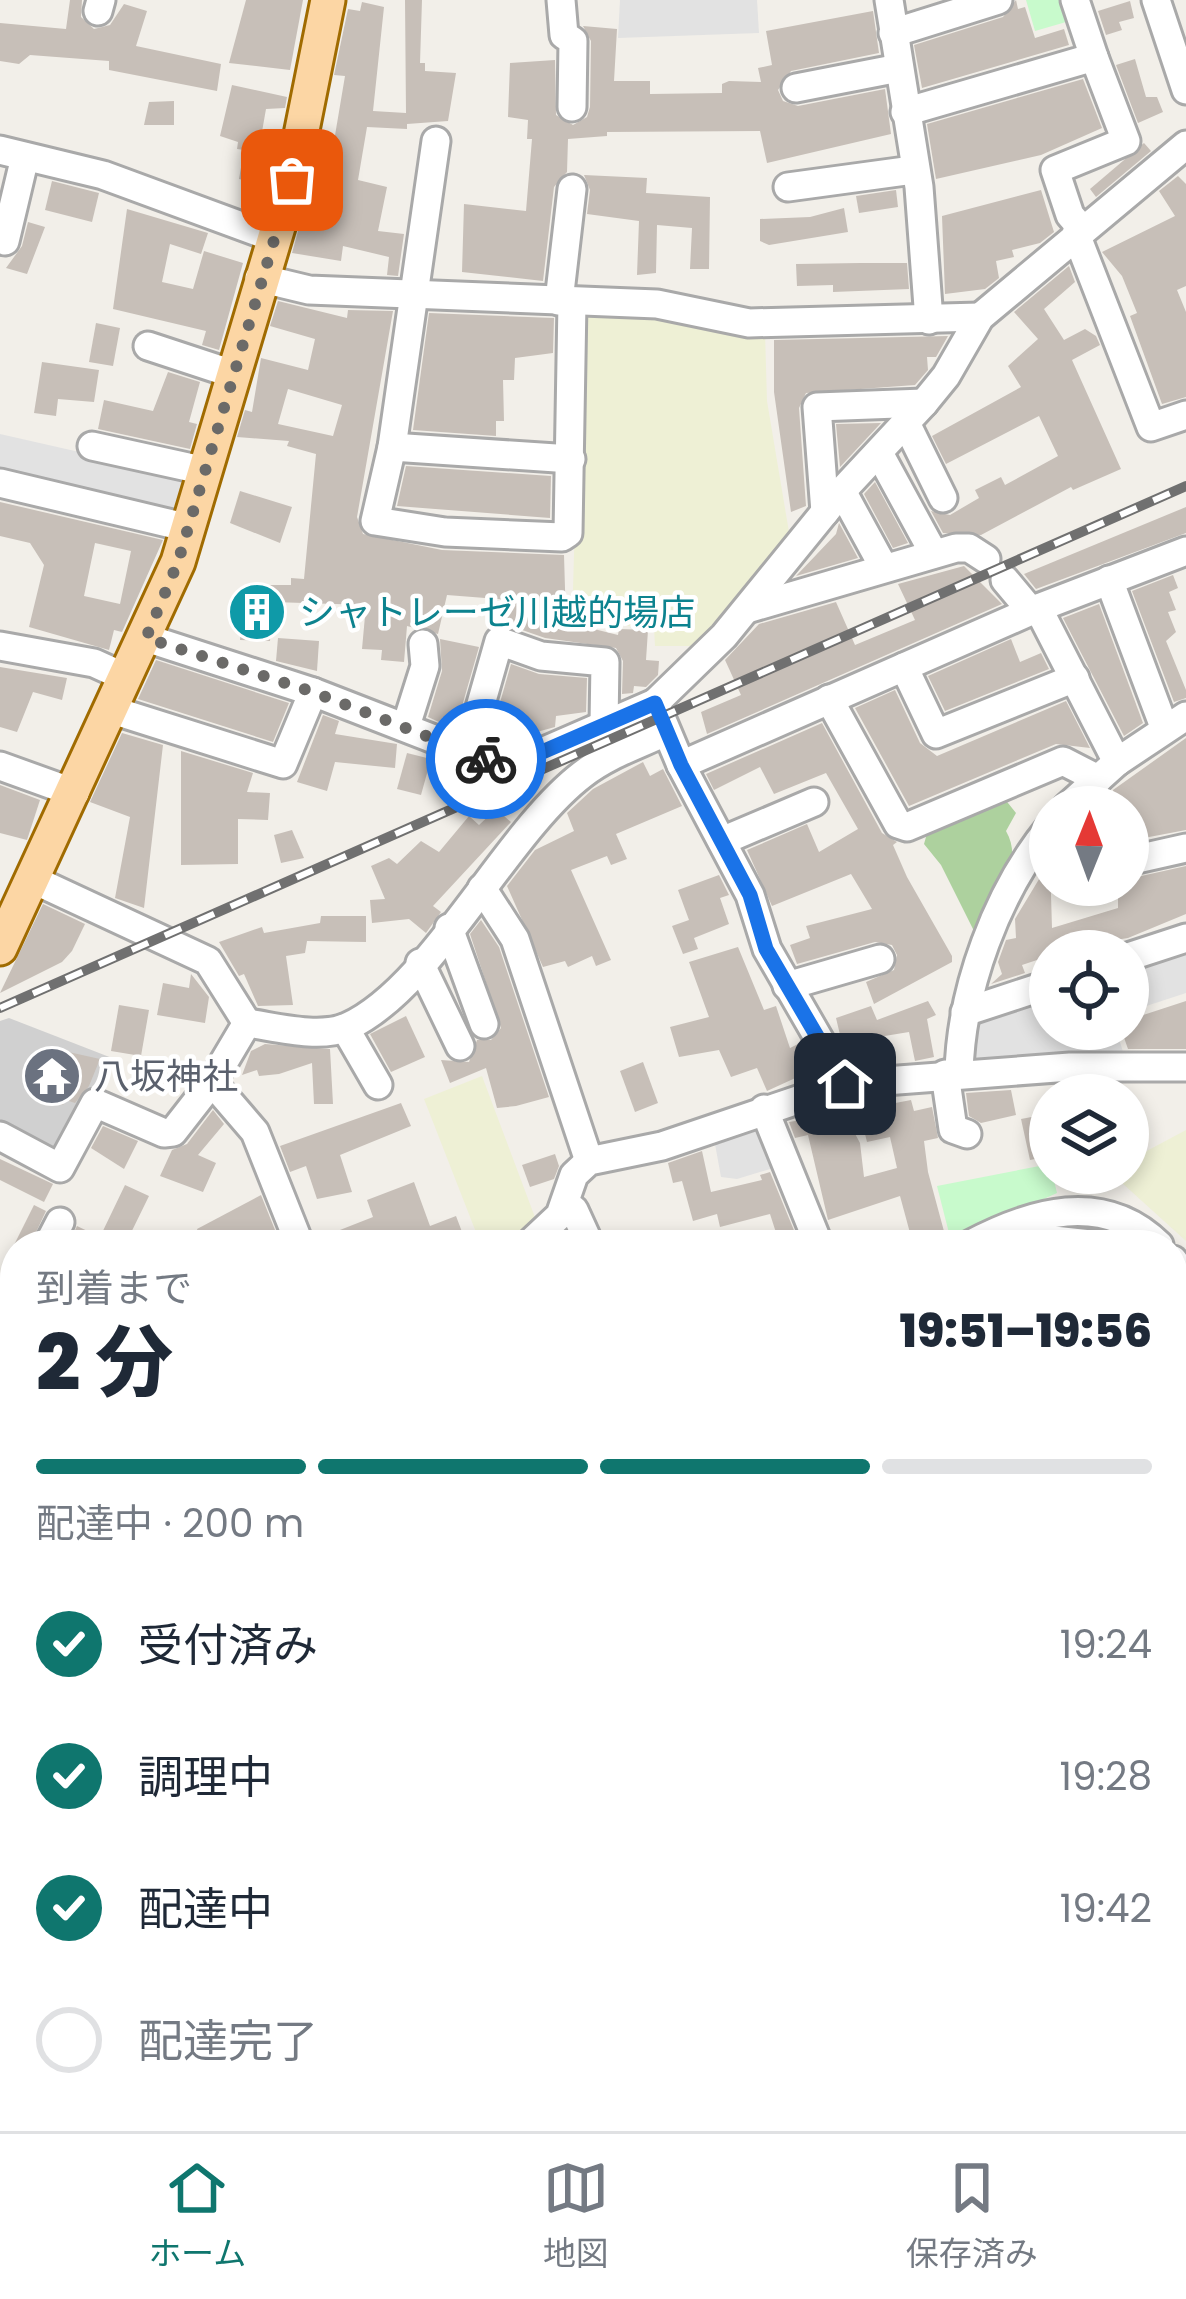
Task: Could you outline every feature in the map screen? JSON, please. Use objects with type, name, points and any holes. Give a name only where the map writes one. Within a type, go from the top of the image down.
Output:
[{"type":"main road","points":[[0,948],[146,638],[189,528],[308,118],[328,0]]},
{"type":"street","points":[[561,0],[564,35],[573,41],[572,107]]},
{"type":"street","points":[[889,0],[929,320]]},
{"type":"street","points":[[893,33],[998,0]]},
{"type":"street","points":[[1075,0],[1126,141],[1055,170],[1150,427],[1186,415]]},
{"type":"street","points":[[1156,0],[1186,90]]},
{"type":"street","points":[[905,112],[1094,57]]},
{"type":"street","points":[[796,88],[899,68]]},
{"type":"street","points":[[436,141],[392,448],[375,521],[445,532],[562,537],[568,532],[571,459],[565,301],[572,189]]},
{"type":"street","points":[[5,241],[12,153],[103,176],[274,238]]},
{"type":"street","points":[[146,638],[406,725],[467,753],[517,763],[655,703],[747,609],[833,502],[915,413],[980,316],[1079,232],[1182,156]]},
{"type":"street","points":[[788,188],[913,170]]},
{"type":"street","points":[[259,278],[309,290],[656,304],[749,323],[980,316]]},
{"type":"street","points":[[148,346],[233,374]]},
{"type":"street","points":[[884,568],[833,502],[817,407],[915,413]]},
{"type":"street","points":[[915,413],[944,498]]},
{"type":"street","points":[[92,446],[206,471]]},
{"type":"street","points":[[392,448],[571,459]]},
{"type":"street","points":[[879,453],[934,554]]},
{"type":"street","points":[[0,483],[189,528]]},
{"type":"street","points":[[747,609],[962,548],[995,570],[1035,609],[1075,678],[1107,771]]},
{"type":"street","points":[[681,765],[1035,609],[1186,551]]},
{"type":"street","points":[[1090,786],[1175,722],[1109,580]]},
{"type":"street","points":[[467,753],[499,641],[541,656],[605,662],[604,724]]},
{"type":"street","points":[[406,725],[425,666],[423,644]]},
{"type":"street","points":[[0,646],[94,663],[128,678]]},
{"type":"street","points":[[904,667],[936,734],[1075,678]]},
{"type":"street","points":[[112,710],[283,764],[313,692]]},
{"type":"street","points":[[829,700],[898,824],[907,827],[1063,761],[1107,771]]},
{"type":"street","points":[[655,703],[787,986],[845,1084]]},
{"type":"street","points":[[34,880],[208,961],[247,1023],[305,1031],[345,1028],[420,963],[584,773],[665,732]]},
{"type":"street","points":[[0,766],[75,793]]},
{"type":"street","points":[[722,841],[814,802]]},
{"type":"street","points":[[1149,856],[1186,848]]},
{"type":"street","points":[[967,1134],[953,1129],[952,1074],[965,1012],[1019,865],[1029,853]]},
{"type":"street","points":[[482,887],[515,939],[590,1161]]},
{"type":"street","points":[[448,928],[484,1024]]},
{"type":"street","points":[[1149,950],[1186,938]]},
{"type":"street","points":[[787,986],[880,959]]},
{"type":"street","points":[[420,963],[460,1046]]},
{"type":"street","points":[[965,1012],[1029,990]]},
{"type":"street","points":[[0,1136],[65,1167],[92,1104],[164,1133],[188,1118],[247,1023]]},
{"type":"street","points":[[345,1028],[378,1084]]},
{"type":"street","points":[[542,1230],[565,1204],[574,1175],[590,1161],[662,1145],[845,1084],[952,1074],[1186,1066]]},
{"type":"street","points":[[212,1082],[255,1132],[293,1230]]},
{"type":"street","points":[[764,1109],[813,1230]]},
{"type":"street","points":[[565,1204],[574,1210],[583,1230]]},
{"type":"street","points":[[1000,1230],[1014,1223],[1098,1210],[1119,1215],[1139,1230]]},
{"type":"shaded area","points":[[620,0],[757,0],[759,33],[618,38]]},
{"type":"shaded area","points":[[0,434],[185,476],[174,518],[0,477]]},
{"type":"shaded area","points":[[1186,946],[1186,993],[1149,1005],[1149,958]]},
{"type":"shaded area","points":[[1029,999],[1029,1050],[1122,1050],[1124,1055],[972,1065],[970,1020]]},
{"type":"shaded area","name":"八坂神社","points":[[9,1018],[112,1058],[62,1159],[0,1131],[0,1021]]},
{"type":"shaded area","points":[[756,1119],[783,1165],[737,1179],[721,1177],[715,1144],[723,1143],[721,1133]]},
{"type":"green space","points":[[1026,0],[1066,0],[1073,20],[1035,31]]},
{"type":"green space","points":[[588,310],[656,313],[765,332],[767,401],[790,538],[701,646],[655,646],[654,627],[572,623],[581,315]]},
{"type":"green space","points":[[1004,798],[1016,813],[1006,831],[1011,844],[1010,871],[977,937],[941,865],[924,844],[928,830]]},
{"type":"green space","points":[[482,1076],[539,1228],[475,1230],[424,1099]]},
{"type":"green space","points":[[1186,1130],[1186,1230],[1174,1230],[1134,1194],[1149,1194],[1149,1150]]},
{"type":"green space","points":[[1029,1168],[1029,1194],[1055,1194],[975,1230],[948,1230],[937,1186]]},
{"type":"building","points":[[70,0],[82,0],[81,17],[94,29],[110,25],[124,4],[147,11],[136,46],[221,64],[217,91],[109,70],[109,61],[30,55],[19,64],[0,61],[0,23],[66,29]]},
{"type":"building","points":[[246,0],[303,0],[290,70],[229,63]]},
{"type":"building","points":[[405,0],[422,0],[420,63],[425,63],[425,71],[456,73],[448,121],[407,124],[407,129],[367,127],[358,180],[387,187],[378,231],[404,234],[398,276],[387,275],[389,257],[343,246],[341,261],[292,253],[317,163],[330,165],[345,76],[334,75],[348,9],[360,11],[362,2],[384,7],[373,111],[406,113]]},
{"type":"building","points":[[1016,0],[1018,9],[1025,7],[1035,38],[1064,29],[1069,45],[922,88],[914,45],[1003,17]]},
{"type":"building","points":[[1130,1],[1134,18],[1119,22],[1122,30],[1106,35],[1098,11]]},
{"type":"building","points":[[873,11],[879,53],[791,71],[778,90],[783,101],[798,106],[885,89],[891,134],[767,163],[760,131],[607,132],[607,136],[568,139],[567,172],[554,187],[543,281],[462,272],[464,204],[526,211],[532,139],[527,139],[528,120],[508,117],[510,63],[555,60],[556,115],[573,125],[587,117],[590,107],[591,41],[583,26],[617,29],[614,81],[650,81],[650,94],[722,93],[722,84],[729,81],[761,82],[758,68],[772,65],[766,31]]},
{"type":"building","points":[[1135,59],[1146,97],[1157,97],[1163,112],[1138,123],[1116,65]]},
{"type":"building","points":[[1083,79],[1102,128],[1041,155],[936,179],[927,124]]},
{"type":"building","points":[[232,85],[287,97],[285,108],[266,109],[260,143],[272,146],[264,185],[239,179],[244,150],[237,149],[238,142],[220,136]]},
{"type":"building","points":[[174,101],[174,125],[144,125],[149,102]]},
{"type":"building","points":[[1144,143],[1151,151],[1096,197],[1090,189]]},
{"type":"building","points":[[584,175],[647,178],[646,193],[710,197],[709,269],[690,269],[692,228],[657,225],[656,273],[637,275],[639,221],[587,214],[590,190]]},
{"type":"building","points":[[1178,176],[1186,184],[1186,286],[1177,290],[1186,312],[1186,397],[1162,404],[1130,316],[1137,313],[1122,276],[1102,252],[1175,216],[1159,191]]},
{"type":"building","points":[[52,181],[99,193],[92,222],[45,210]]},
{"type":"building","points":[[896,190],[898,207],[859,213],[856,196]]},
{"type":"building","points":[[1041,190],[1054,232],[1040,243],[1012,250],[1014,257],[996,261],[999,278],[985,289],[945,294],[942,216]]},
{"type":"building","points":[[844,208],[848,232],[769,245],[760,241],[760,219],[810,217]]},
{"type":"building","points":[[127,209],[208,233],[201,254],[170,244],[162,282],[193,289],[204,251],[243,263],[219,350],[202,345],[206,331],[113,309]]},
{"type":"building","points":[[28,222],[45,227],[27,274],[6,268],[22,246]]},
{"type":"building","points":[[907,263],[909,289],[833,292],[833,285],[797,286],[796,264]]},
{"type":"building","points":[[1069,266],[1075,282],[1044,309],[1064,340],[1085,329],[1096,336],[1100,345],[1072,360],[1121,469],[1071,487],[981,535],[943,533],[931,511],[950,515],[979,498],[975,490],[1001,477],[1005,485],[1058,456],[1039,416],[946,464],[932,436],[1021,387],[1008,366],[1038,339],[1014,312]]},
{"type":"building","points":[[278,301],[347,318],[348,310],[393,311],[357,517],[363,534],[442,550],[564,555],[566,622],[618,635],[619,629],[648,630],[646,660],[659,661],[658,675],[646,687],[634,686],[633,693],[622,694],[623,661],[616,648],[545,638],[505,624],[508,600],[498,599],[447,595],[438,634],[407,626],[404,662],[381,660],[382,650],[362,649],[366,605],[273,602],[270,641],[240,640],[244,585],[291,585],[291,578],[304,579],[316,454],[287,446],[289,441],[237,437],[245,410],[252,412],[261,358],[308,370],[315,339],[270,326]],"holes":[[[288,389],[342,405],[333,436],[278,424]]]},
{"type":"building","points":[[429,313],[554,318],[553,353],[515,358],[514,380],[503,380],[504,421],[496,421],[496,436],[413,430]]},
{"type":"building","points":[[96,323],[120,328],[113,366],[89,362]]},
{"type":"building","points":[[948,336],[936,357],[927,357],[928,370],[915,385],[806,393],[799,408],[806,506],[791,512],[774,392],[774,340]]},
{"type":"building","points":[[42,362],[99,370],[94,402],[58,399],[56,416],[34,413]]},
{"type":"building","points":[[168,372],[200,382],[189,422],[197,424],[190,449],[98,429],[104,400],[153,411]]},
{"type":"building","points":[[881,423],[840,467],[836,424]]},
{"type":"building","points":[[406,466],[551,476],[550,518],[397,506]]},
{"type":"building","points":[[875,482],[908,543],[893,548],[864,494]]},
{"type":"building","points":[[240,491],[292,507],[280,543],[230,523]]},
{"type":"building","points":[[0,502],[163,540],[122,632],[114,630],[109,650],[29,627],[44,565],[30,543],[0,536]],"holes":[[[95,543],[131,551],[120,604],[84,596]]]},
{"type":"building","points":[[1186,507],[1186,533],[1036,589],[1024,574]]},
{"type":"building","points":[[839,523],[858,558],[796,576],[836,534]]},
{"type":"building","points":[[964,566],[1002,604],[707,734],[701,712],[741,695],[725,660],[759,624],[836,602],[855,645],[915,620],[898,584]]},
{"type":"building","points":[[1173,575],[1178,588],[1169,592],[1176,610],[1168,612],[1176,632],[1166,641],[1186,690],[1186,698],[1174,702],[1132,591]]},
{"type":"building","points":[[1099,604],[1143,723],[1124,736],[1063,618]]},
{"type":"building","points":[[278,638],[319,641],[317,671],[276,661]]},
{"type":"building","points":[[440,639],[479,647],[458,720],[443,717],[441,723],[428,717],[442,671]]},
{"type":"building","points":[[1011,639],[1020,662],[1041,653],[1049,669],[945,711],[928,676]]},
{"type":"building","points":[[156,660],[289,703],[273,742],[138,699]]},
{"type":"building","points":[[511,664],[539,674],[587,678],[586,712],[556,716],[555,727],[515,738],[513,745],[489,741]]},
{"type":"building","points":[[0,667],[67,678],[62,700],[33,692],[17,732],[0,727]]},
{"type":"building","points":[[895,690],[920,743],[937,756],[1066,701],[1090,748],[1056,744],[909,806],[855,708]]},
{"type":"building","points":[[323,715],[339,721],[335,734],[397,744],[395,768],[335,762],[327,791],[297,782]]},
{"type":"building","points":[[822,723],[882,833],[897,842],[893,845],[907,877],[952,956],[952,962],[874,1004],[866,982],[894,970],[897,955],[892,945],[875,942],[797,964],[790,945],[810,938],[806,926],[872,909],[851,874],[772,906],[747,850],[807,824],[819,852],[858,829],[826,773],[774,794],[760,767],[714,790],[706,774]]},
{"type":"building","points":[[122,733],[163,745],[144,908],[115,898],[130,817],[90,802]]},
{"type":"building","points":[[1186,738],[1186,830],[1149,837],[1149,786],[1119,786]]},
{"type":"building","points":[[181,751],[253,773],[247,792],[270,793],[268,820],[238,819],[238,864],[181,865]]},
{"type":"building","points":[[407,753],[431,759],[421,795],[397,789]]},
{"type":"building","points":[[643,762],[650,776],[663,769],[682,806],[616,834],[627,859],[611,865],[607,856],[571,870],[611,960],[596,966],[592,956],[568,967],[565,961],[543,967],[507,886],[535,850],[574,831],[567,813],[593,789]]},
{"type":"building","points":[[0,785],[40,800],[27,840],[0,833]]},
{"type":"building","points":[[496,809],[511,822],[433,906],[441,912],[426,933],[409,919],[372,923],[370,900],[385,899],[371,866],[389,858],[397,864],[421,841],[439,852],[469,816],[479,825]]},
{"type":"building","points":[[292,830],[304,858],[281,863],[274,835]]},
{"type":"building","points":[[1186,866],[1186,914],[1147,930],[1029,930],[1029,963],[1022,965],[1025,973],[991,984],[1002,974],[998,962],[1006,940],[1016,938],[1015,919],[1029,896],[1029,906],[1051,906],[1052,928],[1118,906],[1149,906],[1149,874]]},
{"type":"building","points":[[719,875],[729,895],[720,898],[729,924],[694,938],[698,949],[683,954],[672,926],[689,920],[678,890]]},
{"type":"building","points":[[43,904],[85,924],[72,951],[62,962],[0,993]]},
{"type":"building","points":[[321,916],[366,916],[366,942],[307,941],[305,953],[286,956],[293,1005],[258,1006],[244,974],[239,976],[219,942],[262,927],[264,933],[320,923]]},
{"type":"building","points":[[481,920],[499,947],[549,1097],[497,1108],[486,1068],[450,1083],[441,1060],[469,1062],[477,1040],[491,1040],[501,1028],[470,934]]},
{"type":"building","points":[[738,947],[764,1010],[776,1006],[790,1048],[800,1043],[815,1069],[767,1091],[757,1068],[731,1077],[719,1050],[679,1057],[670,1027],[709,1017],[689,962]]},
{"type":"building","points":[[191,974],[209,997],[205,1023],[157,1015],[163,983],[189,988]]},
{"type":"building","points":[[928,1001],[936,1015],[927,1019],[934,1057],[915,1061],[909,1032],[842,1043],[836,1018],[871,1006],[877,1020]]},
{"type":"building","points":[[1186,1001],[1186,1049],[1149,1049],[1149,1013]]},
{"type":"building","points":[[119,1005],[149,1010],[141,1056],[111,1051]]},
{"type":"building","points":[[406,1016],[425,1057],[391,1072],[370,1034]]},
{"type":"building","points":[[265,1044],[330,1049],[333,1104],[314,1104],[312,1063],[279,1074],[259,1076],[257,1070],[242,1075],[251,1051]]},
{"type":"building","points":[[64,1051],[100,1059],[89,1086],[75,1103],[66,1100],[63,1105],[46,1099]]},
{"type":"building","points":[[643,1062],[658,1103],[635,1112],[620,1071]]},
{"type":"building","points":[[1011,1090],[1016,1115],[981,1123],[969,1116],[966,1093]]},
{"type":"building","points":[[911,1100],[914,1111],[932,1107],[938,1138],[924,1141],[944,1230],[909,1230],[900,1196],[828,1220],[808,1135],[795,1138],[789,1122],[844,1113],[860,1143],[864,1177],[897,1168],[890,1137],[867,1142],[859,1110]]},
{"type":"building","points":[[401,1103],[411,1126],[340,1155],[352,1192],[317,1199],[306,1166],[290,1172],[280,1146]]},
{"type":"building","points":[[213,1110],[224,1124],[198,1155],[216,1163],[203,1192],[160,1176],[172,1150],[187,1144]]},
{"type":"building","points":[[1029,1117],[1029,1155],[1021,1119]]},
{"type":"building","points":[[103,1126],[138,1141],[124,1169],[91,1148]]},
{"type":"building","points":[[702,1151],[711,1192],[762,1180],[760,1175],[770,1172],[794,1230],[775,1230],[770,1214],[720,1227],[717,1214],[693,1221],[682,1181],[673,1183],[668,1163]]},
{"type":"building","points":[[555,1154],[559,1166],[554,1179],[530,1187],[522,1165]]},
{"type":"building","points":[[0,1159],[53,1184],[44,1202],[0,1180]]},
{"type":"building","points":[[414,1182],[430,1226],[456,1216],[461,1230],[340,1230],[373,1217],[367,1200]]},
{"type":"building","points":[[125,1185],[149,1196],[132,1230],[103,1230]]},
{"type":"building","points":[[261,1195],[275,1230],[197,1230]]},
{"type":"building","points":[[34,1205],[46,1211],[37,1230],[22,1230]]},
{"type":"railway","points":[[0,1008],[1186,486]]},
{"type":"way so far","points":[[292,180],[178,562],[146,638],[406,725],[486,759]]},
{"type":"place","name":"シャトレーゼ川越的場店","points":[[257,612]]},
{"type":"place","name":"八坂神社","points":[[52,1076]]},
{"type":"route","points":[[486,759],[517,763],[655,703],[681,765],[750,895],[766,949],[845,1084]]}]
